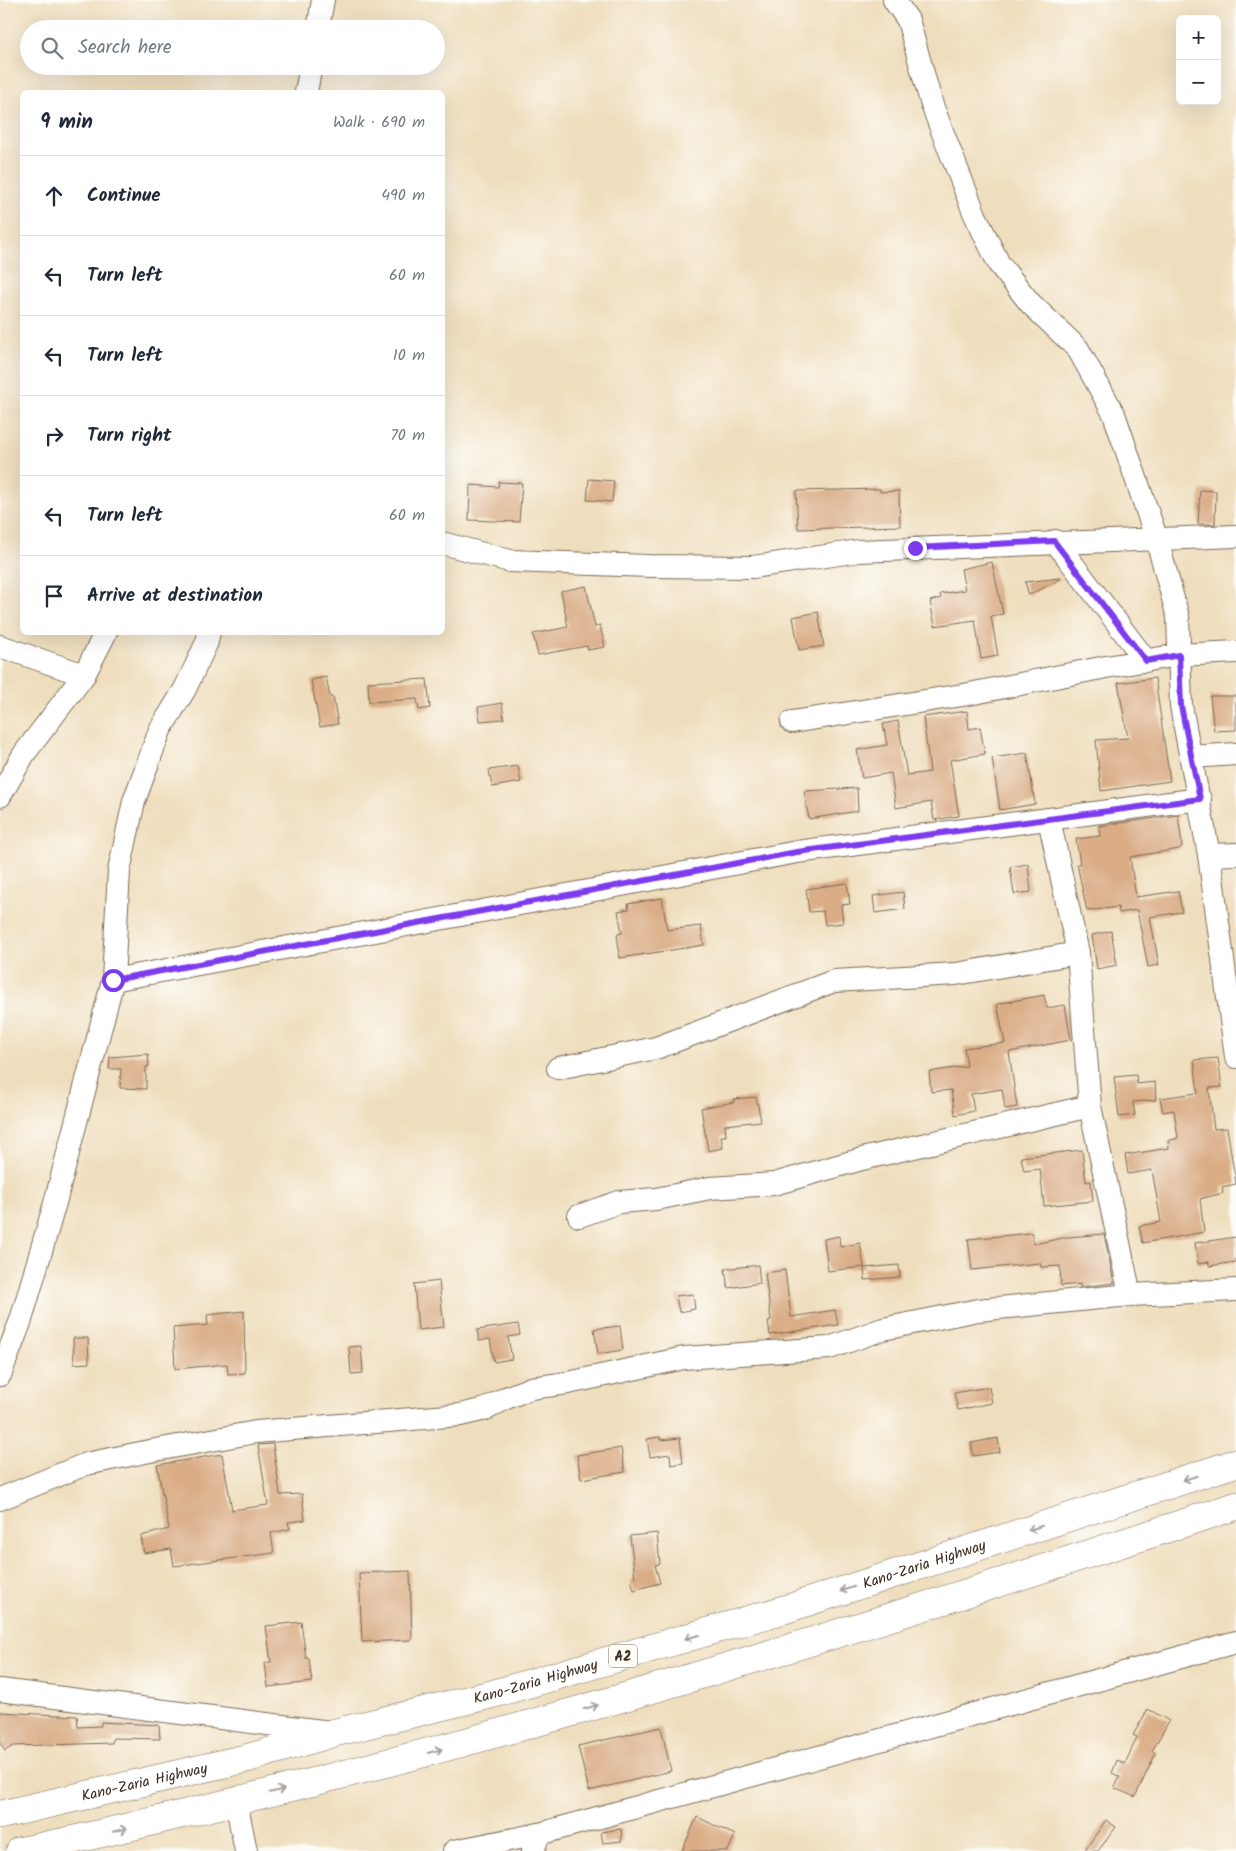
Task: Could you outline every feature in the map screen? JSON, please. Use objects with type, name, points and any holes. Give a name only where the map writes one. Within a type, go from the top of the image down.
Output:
[{"type":"highway","name":"Kano-Zaria Highway","points":[[0,1815],[248,1758],[333,1733],[494,1694],[786,1609],[1236,1463]]},
{"type":"highway","points":[[20,1851],[102,1834],[435,1751],[707,1674],[977,1591],[1236,1506]]},
{"type":"street","points":[[320,20],[323,0]]},
{"type":"street","points":[[894,0],[908,20],[932,105],[975,215],[999,264],[1030,303],[1078,349],[1114,414],[1157,540],[1178,617],[1181,706],[1209,855],[1236,1057]]},
{"type":"street","points":[[306,90],[309,75]]},
{"type":"street","points":[[445,544],[510,561],[649,566],[753,567],[859,550],[1054,541],[1157,540],[1236,536]]},
{"type":"street","points":[[1054,541],[1146,661]]},
{"type":"street","points":[[0,796],[24,754],[84,675],[104,635]]},
{"type":"street","points":[[0,1375],[21,1320],[55,1202],[113,980],[119,871],[134,801],[160,730],[185,689],[208,635]]},
{"type":"street","points":[[0,646],[84,675]]},
{"type":"street","points":[[792,722],[969,694],[1179,655],[1236,652]]},
{"type":"street","points":[[1191,757],[1236,754]]},
{"type":"street","points":[[113,980],[797,852],[1200,799]]},
{"type":"street","points":[[1049,819],[1078,953],[1090,1106],[1130,1295]]},
{"type":"street","points":[[1209,855],[1236,854]]},
{"type":"street","points":[[558,1068],[656,1048],[834,981],[956,974],[1078,953]]},
{"type":"street","points":[[579,1216],[619,1202],[656,1199],[710,1188],[774,1184],[862,1159],[1090,1106]]},
{"type":"street","points":[[0,1499],[86,1464],[256,1432],[460,1415],[486,1409],[506,1398],[532,1388],[568,1384],[684,1358],[829,1348],[882,1329],[978,1310],[1130,1295],[1236,1290]]},
{"type":"street","points":[[454,1851],[536,1842],[1236,1642]]},
{"type":"street","points":[[0,1690],[333,1733]]},
{"type":"street","points":[[236,1801],[246,1851]]},
{"type":"building","points":[[589,479],[614,481],[612,502],[587,500]]},
{"type":"building","points":[[499,482],[522,483],[519,522],[469,520],[470,485],[498,487]]},
{"type":"building","points":[[880,489],[880,492],[899,491],[900,526],[798,529],[796,491]]},
{"type":"building","points":[[1200,490],[1216,491],[1215,524],[1198,524]]},
{"type":"building","points":[[992,562],[1003,614],[991,616],[998,656],[981,659],[975,620],[935,626],[930,601],[941,598],[940,594],[965,590],[961,569]]},
{"type":"building","points":[[1061,579],[1029,595],[1025,582]]},
{"type":"building","points":[[586,586],[595,627],[600,625],[605,647],[588,650],[587,646],[538,655],[533,634],[568,627],[561,591]]},
{"type":"building","points":[[818,612],[824,646],[799,650],[793,617]]},
{"type":"building","points":[[326,677],[330,697],[333,697],[338,724],[320,727],[311,680]]},
{"type":"building","points":[[1155,678],[1170,781],[1101,791],[1096,740],[1128,738],[1118,683]]},
{"type":"building","points":[[427,679],[430,708],[419,710],[417,699],[369,702],[368,682]]},
{"type":"building","points":[[1210,696],[1236,696],[1236,730],[1214,731]]},
{"type":"building","points":[[502,703],[504,719],[480,721],[478,707]]},
{"type":"building","points":[[967,711],[969,729],[980,727],[985,754],[950,760],[959,816],[934,820],[931,802],[896,808],[891,773],[862,778],[857,750],[887,745],[883,724],[898,721],[907,775],[930,772],[923,717]]},
{"type":"building","points":[[1027,753],[1035,804],[1000,810],[992,758]]},
{"type":"building","points":[[518,766],[521,782],[492,787],[489,770]]},
{"type":"building","points":[[857,788],[858,811],[809,819],[804,791]]},
{"type":"building","points":[[1178,815],[1182,846],[1179,849],[1130,857],[1136,897],[1178,891],[1182,912],[1150,917],[1159,965],[1148,967],[1137,910],[1119,913],[1118,907],[1087,911],[1077,864],[1080,864],[1076,839],[1100,836],[1099,826]]},
{"type":"building","points":[[1028,864],[1031,892],[1014,894],[1010,867]]},
{"type":"building","points":[[847,883],[850,904],[841,905],[843,923],[825,925],[823,911],[809,912],[806,889]]},
{"type":"building","points":[[903,892],[905,909],[875,913],[873,896]]},
{"type":"building","points":[[662,898],[667,930],[701,926],[704,945],[620,958],[617,934],[622,933],[618,911],[629,909],[628,904]]},
{"type":"building","points":[[1111,931],[1117,965],[1097,969],[1092,935]]},
{"type":"building","points":[[1044,995],[1047,1008],[1065,1005],[1071,1040],[1009,1052],[1017,1107],[1005,1109],[1002,1089],[971,1094],[974,1111],[955,1115],[951,1090],[931,1092],[929,1072],[967,1066],[964,1048],[1005,1043],[997,1004]]},
{"type":"building","points":[[148,1054],[149,1066],[146,1067],[146,1089],[120,1088],[121,1069],[109,1069],[110,1057]]},
{"type":"building","points":[[1218,1058],[1222,1087],[1209,1088],[1214,1129],[1227,1128],[1236,1184],[1222,1187],[1223,1193],[1200,1199],[1204,1232],[1143,1243],[1139,1226],[1161,1222],[1152,1170],[1128,1174],[1125,1155],[1169,1148],[1168,1141],[1178,1138],[1174,1110],[1163,1112],[1160,1098],[1198,1093],[1194,1060]]},
{"type":"building","points":[[1136,1075],[1137,1084],[1155,1082],[1156,1100],[1133,1102],[1135,1115],[1119,1117],[1114,1077]]},
{"type":"building","points":[[756,1097],[761,1121],[725,1125],[726,1136],[721,1136],[723,1148],[708,1151],[701,1108],[734,1102],[734,1099]]},
{"type":"building","points":[[1082,1150],[1086,1182],[1091,1181],[1093,1201],[1044,1206],[1040,1169],[1024,1171],[1021,1157]]},
{"type":"building","points":[[1032,1233],[1033,1244],[1068,1237],[1104,1234],[1114,1283],[1080,1287],[1080,1284],[1061,1286],[1060,1266],[1041,1267],[1040,1263],[972,1270],[968,1239]]},
{"type":"building","points":[[839,1236],[840,1247],[860,1243],[864,1267],[828,1271],[824,1239]]},
{"type":"building","points":[[1236,1237],[1236,1262],[1209,1266],[1209,1262],[1198,1264],[1195,1243]]},
{"type":"building","points":[[758,1265],[760,1283],[728,1288],[725,1269]]},
{"type":"building","points":[[899,1265],[900,1277],[865,1280],[864,1268]]},
{"type":"building","points":[[785,1270],[791,1317],[835,1310],[838,1325],[770,1335],[768,1321],[771,1320],[765,1273]]},
{"type":"building","points":[[439,1281],[444,1327],[418,1330],[414,1284]]},
{"type":"building","points":[[693,1294],[695,1309],[679,1312],[676,1296]]},
{"type":"building","points":[[244,1311],[245,1373],[228,1374],[227,1364],[175,1369],[173,1328],[208,1325],[207,1315]]},
{"type":"building","points":[[518,1324],[520,1335],[508,1337],[512,1359],[494,1362],[490,1339],[479,1341],[477,1330]]},
{"type":"building","points":[[620,1326],[623,1350],[598,1354],[594,1329]]},
{"type":"building","points":[[73,1338],[88,1338],[89,1363],[74,1364]]},
{"type":"building","points":[[361,1346],[363,1373],[351,1374],[349,1347]]},
{"type":"building","points":[[989,1387],[992,1403],[958,1410],[954,1393]]},
{"type":"building","points":[[660,1437],[661,1440],[680,1438],[683,1463],[671,1465],[670,1454],[650,1457],[647,1439]]},
{"type":"building","points":[[998,1438],[1000,1452],[973,1456],[971,1443]]},
{"type":"building","points":[[273,1444],[280,1495],[302,1494],[305,1520],[288,1522],[290,1529],[271,1533],[274,1553],[174,1566],[171,1549],[144,1553],[141,1536],[169,1529],[157,1465],[222,1454],[232,1510],[268,1505],[258,1445]]},
{"type":"building","points":[[621,1448],[625,1472],[581,1479],[577,1455]]},
{"type":"building","points":[[657,1533],[660,1564],[655,1565],[660,1583],[634,1590],[631,1579],[635,1578],[630,1536]]},
{"type":"building","points":[[410,1571],[412,1640],[362,1642],[359,1573]]},
{"type":"building","points":[[301,1622],[306,1658],[309,1658],[312,1682],[268,1687],[265,1663],[271,1662],[266,1626]]},
{"type":"building","points":[[1148,1709],[1169,1721],[1152,1751],[1156,1753],[1135,1797],[1114,1788],[1120,1777],[1112,1773],[1117,1760],[1125,1764],[1137,1737],[1133,1735]]},
{"type":"building","points":[[0,1712],[77,1716],[78,1727],[101,1726],[101,1722],[159,1725],[160,1739],[113,1738],[112,1743],[13,1746],[5,1751],[0,1743]]},
{"type":"building","points":[[661,1727],[671,1771],[589,1791],[578,1746]]},
{"type":"building","points":[[697,1817],[735,1835],[728,1851],[682,1851]]},
{"type":"building","points":[[1106,1820],[1116,1827],[1098,1851],[1084,1851]]},
{"type":"building","points":[[621,1829],[622,1841],[603,1843],[601,1832]]},
{"type":"route","points":[[113,980],[797,852],[1200,799],[1181,706],[1179,655],[1146,661],[1054,541],[915,548]]}]
